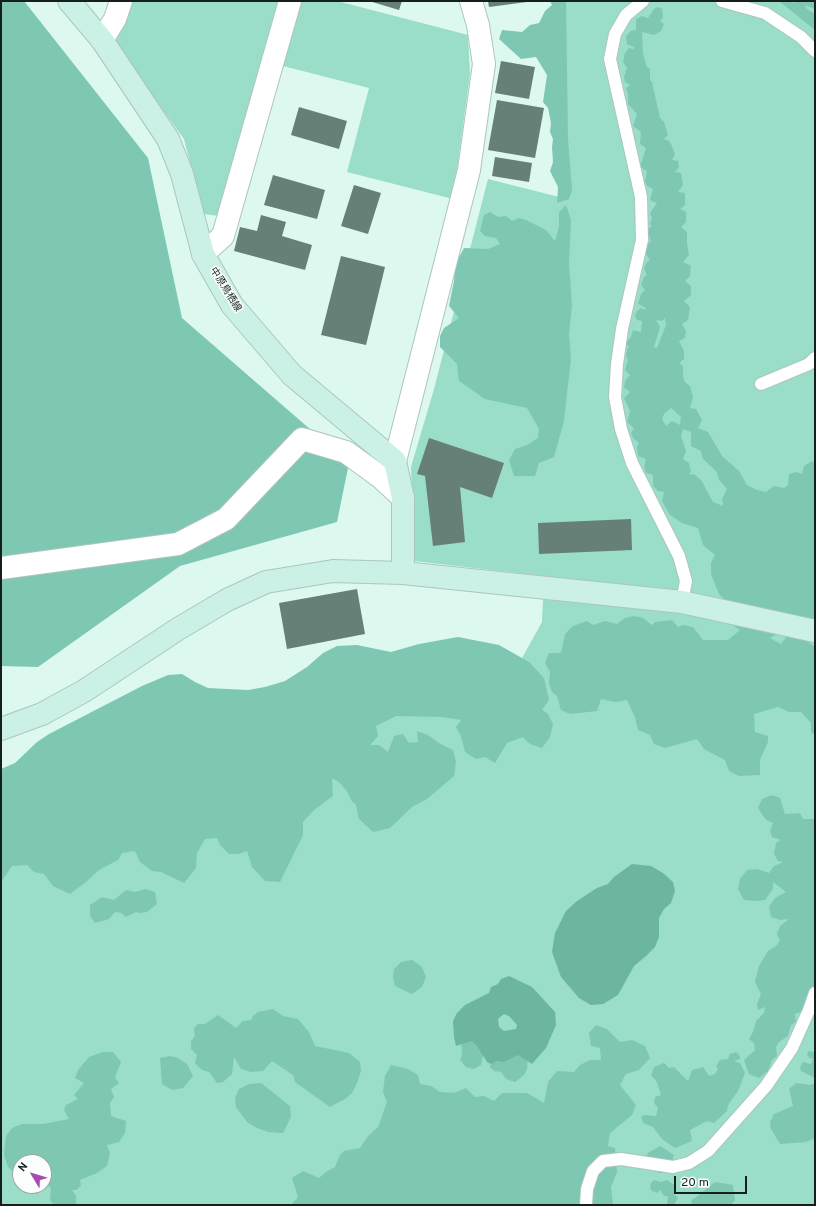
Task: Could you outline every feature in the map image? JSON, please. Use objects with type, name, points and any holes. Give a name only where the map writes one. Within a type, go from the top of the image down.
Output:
[{"type":"street","name":"中原鳥栖線","points":[[69,1],[102,40],[168,139],[182,174],[203,254],[232,305],[292,375],[395,461]]},
{"type":"street","points":[[102,40],[115,19],[121,1]]},
{"type":"street","points":[[203,254],[223,236],[290,1]]},
{"type":"street","points":[[403,573],[402,498],[395,461],[469,170],[484,64],[478,25],[471,1]]},
{"type":"street","points":[[1,568],[178,544],[226,519],[302,439],[346,452],[379,476],[402,498]]},
{"type":"street","points":[[1,729],[42,714],[84,691],[178,629],[226,600],[266,582],[333,571],[403,573],[682,602],[815,631]]},
{"type":"lane","points":[[642,1],[626,15],[615,34],[610,59],[641,197],[642,240],[622,329],[617,364],[615,397],[621,429],[632,463],[679,556],[686,581],[682,602]]},
{"type":"lane","points":[[722,1],[765,13],[801,37],[815,51]]},
{"type":"lane","points":[[761,384],[809,364],[815,358]]},
{"type":"lane","points":[[586,1205],[587,1189],[593,1171],[603,1161],[621,1159],[673,1167],[689,1163],[708,1151],[766,1086],[792,1048],[810,1010],[815,993]]},
{"type":"shaded area","points":[[1,1],[24,1],[148,158],[182,318],[349,463],[337,522],[180,566],[38,667],[1,666]]},
{"type":"shaded area","points":[[131,1],[281,1],[220,216],[203,214],[184,139],[115,44]]},
{"type":"shaded area","points":[[300,1],[337,1],[468,35],[470,74],[453,199],[347,172],[369,88],[283,66]]},
{"type":"shaded area","points":[[550,1],[566,1],[568,139],[572,190],[569,199],[557,203],[558,187],[550,171],[553,162],[553,139],[550,132],[551,123],[548,108],[543,102],[547,75],[536,57],[521,59],[499,39],[502,30],[522,32],[530,25],[539,23],[545,11],[552,5]]},
{"type":"shaded area","points":[[560,1],[815,1],[815,1205],[1,1205],[1,822],[511,678],[542,622],[544,576],[414,561],[411,467],[434,389],[488,179],[563,198]]},
{"type":"shaded area","points":[[779,1],[791,1],[793,3],[798,1],[815,1],[815,9],[805,5],[807,9],[815,14],[815,30]]},
{"type":"shaded area","points":[[658,7],[662,9],[663,17],[660,21],[664,24],[661,31],[654,35],[642,32],[643,54],[647,67],[650,69],[650,80],[652,82],[660,118],[664,122],[668,135],[664,139],[669,141],[675,154],[672,160],[678,161],[679,167],[675,172],[681,173],[683,185],[678,192],[685,193],[685,205],[680,209],[686,212],[686,222],[681,227],[687,232],[689,255],[683,262],[691,266],[690,276],[685,281],[691,286],[691,295],[684,301],[690,307],[688,320],[682,324],[686,331],[685,338],[679,341],[684,351],[684,359],[679,363],[683,366],[683,377],[685,382],[690,386],[693,397],[690,408],[696,409],[702,420],[698,428],[708,432],[722,456],[739,471],[747,485],[757,490],[766,492],[774,486],[784,488],[788,485],[789,474],[796,472],[802,474],[804,466],[812,461],[815,463],[815,636],[785,630],[770,638],[781,644],[790,632],[804,639],[815,647],[815,735],[811,732],[811,723],[801,712],[789,712],[778,707],[754,714],[755,732],[768,736],[768,742],[760,760],[760,775],[739,776],[729,771],[725,760],[704,749],[697,739],[665,748],[654,744],[650,735],[638,730],[635,717],[627,700],[615,702],[601,699],[597,711],[570,714],[561,710],[557,696],[552,692],[549,683],[550,672],[545,663],[549,653],[561,653],[565,634],[573,626],[587,621],[593,625],[605,621],[617,624],[625,618],[634,616],[643,618],[652,625],[655,622],[672,620],[678,627],[683,625],[693,627],[703,640],[728,640],[740,630],[734,626],[734,619],[726,601],[719,594],[711,574],[711,563],[715,555],[703,545],[698,528],[682,523],[670,515],[662,501],[664,492],[658,491],[653,486],[653,475],[646,473],[644,467],[646,459],[638,456],[637,447],[639,443],[633,438],[631,433],[634,428],[627,422],[630,411],[624,398],[630,392],[624,388],[625,381],[630,375],[625,370],[628,360],[626,356],[627,350],[629,347],[626,343],[631,337],[633,330],[641,332],[642,321],[637,320],[635,316],[637,311],[641,308],[645,310],[646,308],[638,304],[641,294],[645,290],[641,285],[644,277],[647,275],[644,269],[646,263],[650,260],[646,254],[647,245],[651,241],[648,233],[649,228],[652,226],[650,224],[652,218],[650,213],[657,203],[650,200],[653,189],[647,186],[645,181],[647,171],[640,167],[646,148],[640,144],[641,132],[633,126],[637,114],[628,104],[628,94],[626,88],[630,85],[625,82],[624,77],[627,68],[623,62],[625,53],[629,48],[634,49],[634,47],[627,44],[626,36],[631,31],[636,30],[636,19],[642,16],[648,18],[654,9]],"holes":[[[665,318],[666,325],[657,348],[654,347],[660,327],[656,320],[662,321]],[[671,408],[681,417],[680,425],[672,421],[666,426],[662,419],[664,414]],[[683,429],[691,432],[691,446],[701,451],[703,459],[717,472],[719,480],[727,489],[722,499],[723,506],[713,502],[701,480],[694,474],[689,475],[691,471],[689,463],[683,459],[686,451],[681,436]]]},
{"type":"shaded area","points":[[566,205],[571,220],[569,263],[572,305],[569,334],[571,358],[564,421],[554,457],[539,463],[535,476],[514,476],[509,460],[515,449],[527,445],[538,438],[539,429],[527,408],[485,399],[459,381],[457,364],[440,347],[440,336],[444,328],[459,318],[449,306],[454,281],[455,265],[464,248],[488,249],[500,244],[496,238],[485,236],[480,231],[484,215],[490,212],[498,217],[506,216],[512,221],[519,218],[526,220],[546,230],[555,241],[559,227],[559,212]]},
{"type":"shaded area","points":[[458,637],[499,645],[529,662],[544,678],[549,700],[542,710],[548,714],[553,724],[550,737],[542,748],[530,744],[523,737],[507,743],[495,763],[485,757],[476,759],[465,752],[461,736],[456,727],[461,720],[443,717],[396,716],[376,726],[378,736],[370,745],[379,745],[388,752],[394,736],[403,734],[409,743],[418,742],[417,731],[428,735],[439,743],[453,750],[456,762],[454,776],[427,799],[412,807],[390,828],[373,832],[359,819],[356,805],[351,800],[347,791],[339,782],[332,778],[333,796],[314,810],[303,822],[303,835],[280,882],[265,881],[252,867],[247,851],[238,854],[229,854],[220,845],[217,838],[205,839],[197,853],[196,868],[184,883],[161,872],[152,871],[140,862],[135,851],[122,853],[118,860],[99,870],[70,894],[53,886],[44,874],[34,872],[27,865],[12,866],[1,882],[1,769],[15,763],[37,742],[49,734],[142,686],[168,675],[182,674],[208,688],[248,690],[285,681],[307,667],[323,653],[337,646],[357,645],[391,652],[419,644]]},
{"type":"shaded area","points":[[772,795],[780,798],[785,814],[800,813],[803,819],[815,819],[815,998],[805,998],[807,1005],[801,1012],[795,1014],[796,1022],[791,1025],[788,1036],[779,1042],[776,1047],[777,1056],[772,1060],[768,1071],[759,1078],[749,1074],[744,1060],[755,1050],[754,1043],[749,1039],[756,1021],[764,1013],[765,1007],[758,1010],[757,1004],[761,994],[755,982],[759,966],[768,951],[777,945],[780,940],[777,934],[780,926],[789,919],[780,920],[771,917],[769,907],[775,898],[786,892],[773,882],[773,889],[765,900],[755,901],[744,900],[738,889],[740,879],[747,870],[757,869],[769,873],[774,866],[783,862],[778,861],[774,854],[776,843],[781,840],[772,837],[770,831],[773,823],[766,820],[758,808],[762,799]]},
{"type":"shaded area","points":[[632,864],[651,866],[663,873],[673,882],[675,891],[671,903],[664,909],[659,918],[659,937],[655,947],[634,966],[618,995],[603,1004],[591,1005],[579,998],[561,977],[552,952],[555,933],[566,911],[577,901],[597,888],[608,884],[614,877]]},
{"type":"shaded area","points":[[145,889],[155,892],[157,904],[147,912],[136,912],[126,917],[121,913],[115,912],[109,919],[95,923],[90,916],[90,905],[102,897],[114,900],[126,890],[135,892]]},
{"type":"shaded area","points":[[412,960],[422,967],[426,977],[422,987],[412,994],[395,986],[393,977],[394,969],[401,962]]},
{"type":"shaded area","points":[[509,976],[532,987],[555,1012],[556,1025],[546,1048],[532,1064],[518,1055],[504,1062],[497,1061],[491,1064],[487,1062],[472,1041],[456,1046],[453,1021],[457,1013],[465,1005],[489,993],[491,987],[498,984],[501,979]],"holes":[[[504,1014],[509,1016],[517,1025],[516,1029],[504,1031],[499,1027],[498,1019]]]},
{"type":"shaded area","points":[[273,1009],[283,1016],[298,1019],[309,1032],[315,1046],[349,1053],[360,1062],[361,1071],[352,1093],[345,1099],[330,1107],[295,1082],[293,1075],[272,1061],[263,1071],[251,1072],[241,1069],[234,1057],[232,1074],[223,1082],[217,1083],[209,1072],[202,1070],[195,1063],[197,1055],[191,1049],[191,1041],[195,1036],[194,1028],[198,1024],[205,1024],[218,1015],[236,1028],[243,1021],[251,1020],[258,1012]]},
{"type":"shaded area","points":[[596,1025],[607,1029],[620,1042],[632,1040],[645,1046],[650,1058],[639,1070],[626,1074],[620,1085],[636,1105],[632,1115],[610,1133],[608,1146],[615,1148],[617,1172],[611,1187],[613,1205],[291,1205],[298,1197],[292,1178],[303,1171],[319,1178],[335,1167],[340,1155],[344,1151],[360,1148],[368,1136],[378,1127],[387,1102],[383,1092],[385,1076],[391,1065],[408,1069],[418,1075],[420,1084],[431,1086],[440,1092],[454,1093],[466,1088],[475,1097],[484,1096],[494,1101],[502,1093],[527,1093],[544,1103],[548,1082],[557,1071],[574,1072],[580,1065],[590,1060],[601,1060],[600,1048],[591,1046],[589,1033]]},
{"type":"shaded area","points":[[469,1038],[484,1051],[481,1065],[474,1069],[466,1067],[460,1060],[462,1055],[461,1040]]},
{"type":"shaded area","points":[[517,1048],[528,1055],[527,1069],[524,1075],[515,1082],[506,1079],[501,1072],[494,1071],[490,1067],[492,1057]]},
{"type":"shaded area","points":[[809,1051],[815,1052],[815,1078],[801,1071],[800,1067],[803,1062],[811,1064],[813,1059],[809,1058],[807,1054]]},
{"type":"shaded area","points":[[103,1052],[113,1052],[121,1062],[115,1077],[119,1083],[111,1089],[114,1097],[110,1103],[111,1116],[126,1121],[125,1133],[119,1142],[107,1145],[110,1153],[107,1166],[97,1173],[80,1180],[81,1186],[76,1190],[72,1190],[76,1196],[76,1205],[54,1205],[50,1200],[50,1194],[52,1194],[52,1154],[12,1154],[12,1170],[8,1167],[4,1155],[6,1136],[12,1128],[22,1124],[43,1124],[69,1119],[64,1110],[66,1105],[78,1099],[74,1095],[84,1083],[75,1078],[78,1070],[89,1057]]},
{"type":"shaded area","points":[[736,1052],[740,1056],[740,1059],[734,1061],[740,1063],[745,1073],[738,1091],[728,1105],[727,1111],[714,1123],[707,1121],[690,1130],[692,1141],[675,1148],[662,1139],[653,1127],[643,1123],[641,1116],[656,1116],[658,1108],[654,1103],[655,1097],[661,1095],[657,1082],[651,1075],[654,1067],[664,1063],[669,1068],[674,1067],[688,1081],[692,1070],[703,1067],[709,1076],[715,1074],[718,1069],[716,1066],[720,1060],[728,1059],[730,1054]]},
{"type":"shaded area","points":[[170,1056],[178,1058],[187,1064],[193,1076],[183,1088],[172,1090],[162,1084],[160,1058]]},
{"type":"shaded area","points":[[261,1083],[290,1106],[291,1117],[283,1133],[268,1132],[257,1128],[247,1122],[236,1107],[235,1098],[239,1089],[249,1084]]},
{"type":"shaded area","points":[[796,1083],[810,1085],[815,1083],[815,1138],[806,1142],[780,1144],[771,1129],[770,1122],[774,1114],[793,1106],[789,1089]]},
{"type":"shaded area","points":[[660,1146],[674,1155],[669,1172],[659,1173],[650,1168],[646,1158],[648,1153]]},
{"type":"shaded area","points":[[654,1180],[661,1182],[667,1180],[674,1185],[674,1194],[678,1198],[674,1205],[667,1205],[668,1196],[664,1196],[660,1190],[657,1193],[652,1191],[650,1188],[651,1183]]},
{"type":"shaded area","points":[[715,1182],[733,1185],[735,1200],[731,1205],[692,1205],[691,1201]]},
{"type":"building","points":[[369,1],[402,1],[399,10]]},
{"type":"building","points":[[488,1],[527,1],[527,2],[489,7]]},
{"type":"building","points":[[501,61],[535,67],[529,99],[495,93]]},
{"type":"building","points":[[497,100],[544,108],[535,158],[488,150]]},
{"type":"building","points":[[299,107],[347,121],[339,149],[291,135]]},
{"type":"building","points":[[495,157],[532,163],[529,182],[492,176]]},
{"type":"building","points":[[273,175],[325,190],[317,219],[264,205]]},
{"type":"building","points":[[354,185],[381,193],[368,234],[341,226]]},
{"type":"building","points":[[261,215],[286,222],[282,236],[312,245],[305,270],[234,251],[240,227],[257,231]]},
{"type":"building","points":[[341,256],[385,267],[366,345],[321,335]]},
{"type":"building","points":[[429,438],[504,463],[492,498],[460,487],[465,542],[433,546],[425,476],[417,474]]},
{"type":"building","points":[[631,519],[632,550],[539,554],[538,523]]},
{"type":"building","points":[[357,589],[365,634],[287,649],[279,603]]}]
